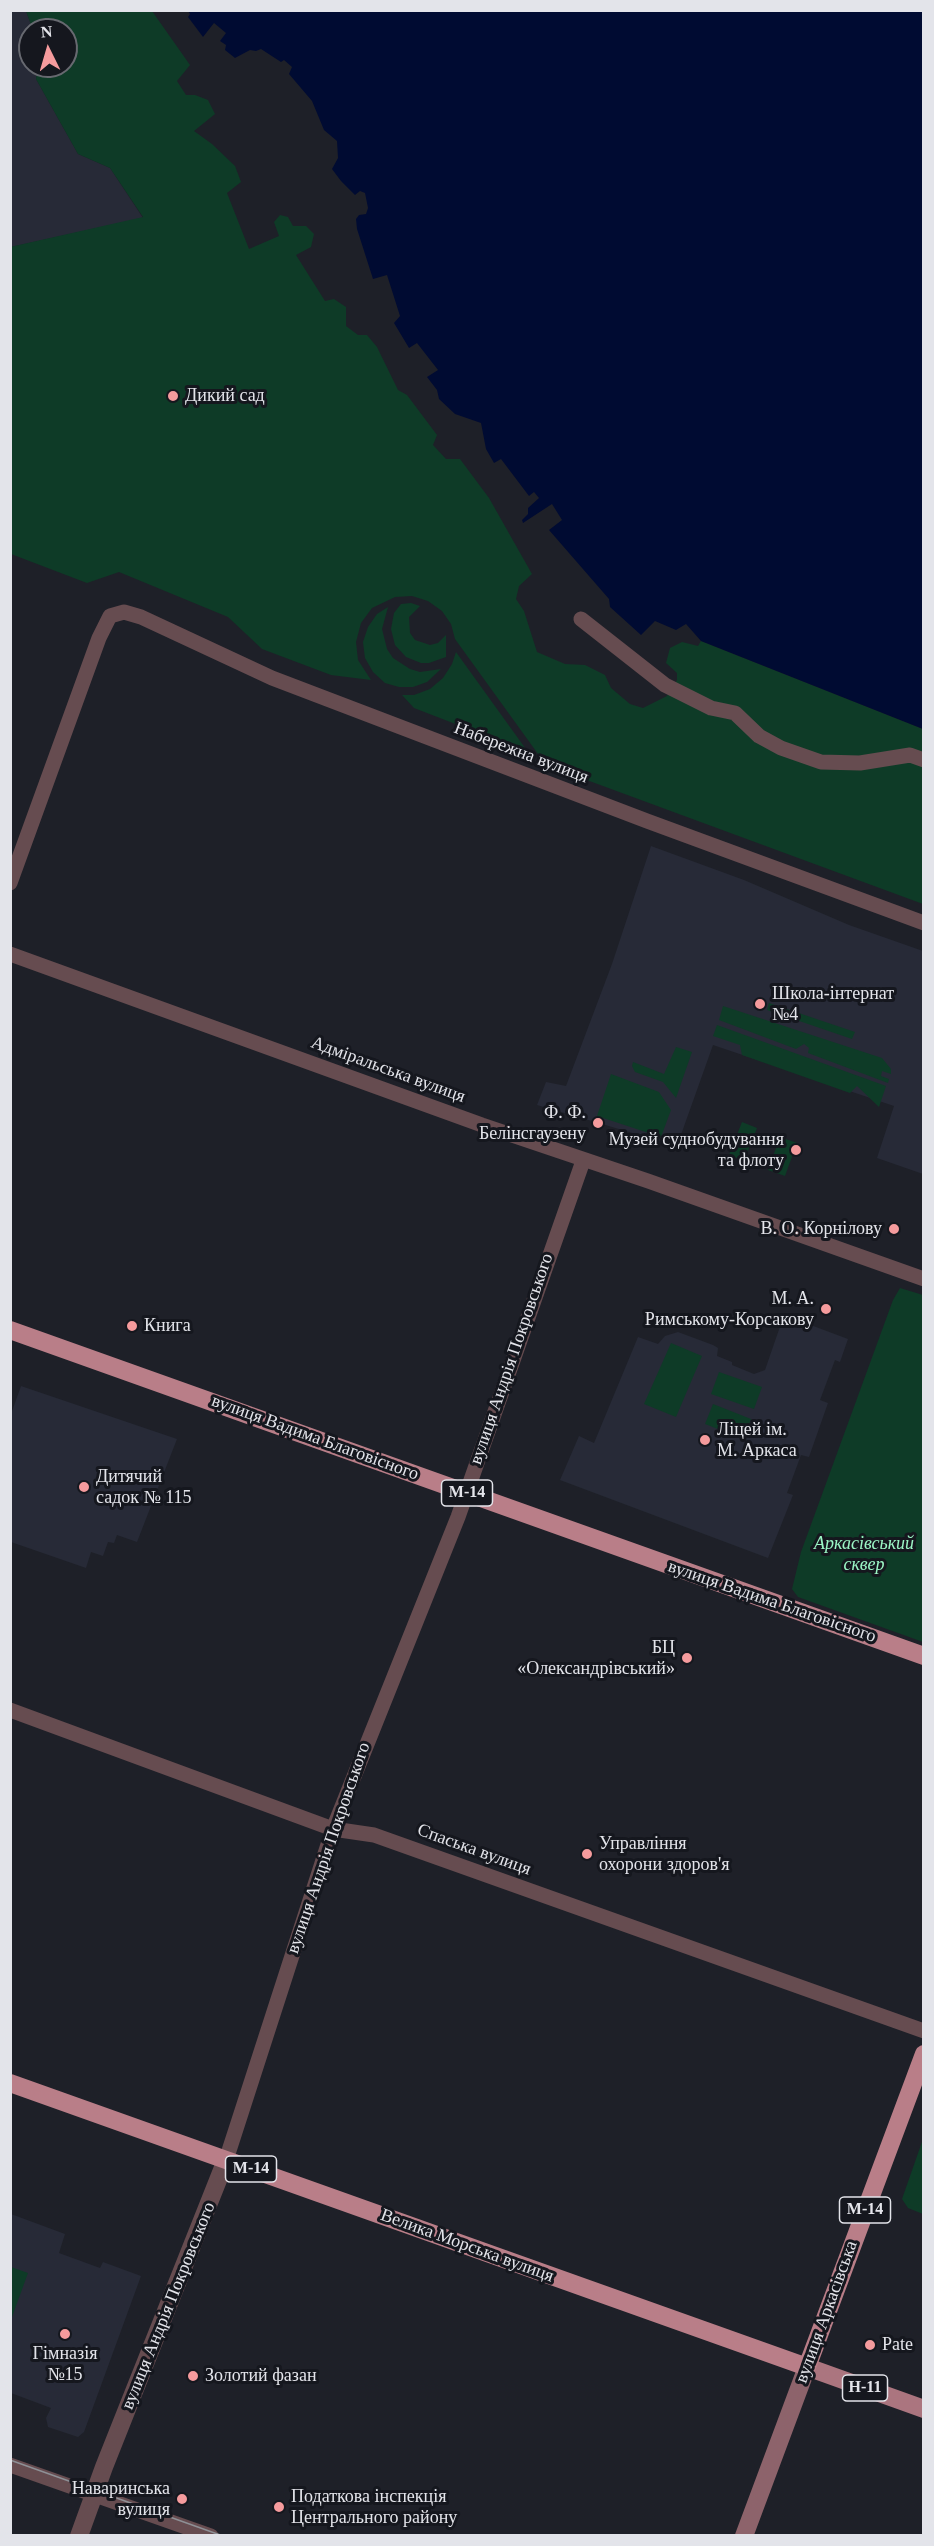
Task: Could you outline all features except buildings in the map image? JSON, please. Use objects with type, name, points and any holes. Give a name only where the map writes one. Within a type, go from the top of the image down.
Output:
[{"type":"highway","name":"вулиця Вадима Благовісного","points":[[10,1330],[924,1656]]},
{"type":"highway","name":"вулиця Аркасівська","points":[[807,2367],[924,2054]]},
{"type":"highway","name":"Велика Морська вулиця","points":[[10,2083],[807,2367]]},
{"type":"main road","name":"Велика Морська вулиця","points":[[807,2367],[924,2409]]},
{"type":"main road","name":"вулиця Аркасівська","points":[[744,2535],[807,2367]]},
{"type":"street","name":"Набережна вулиця","points":[[10,884],[99,638],[110,616],[124,612],[141,617],[272,678],[647,821],[924,923]]},
{"type":"street","points":[[581,619],[665,685],[711,708],[735,713],[759,736],[781,748],[821,762],[860,763],[910,755],[924,760]]},
{"type":"street","name":"Адміральська вулиця","points":[[10,954],[584,1161],[648,1181],[924,1279]]},
{"type":"street","name":"вулиця Андрія Покровського","points":[[79,2535],[226,2160],[333,1829],[467,1493],[584,1161]]},
{"type":"street","name":"Спаська вулиця","points":[[10,1710],[333,1829],[374,1835],[924,2031]]},
{"type":"street","points":[[10,2465],[211,2535]]},
{"type":"shaded area","points":[[10,11],[26,11],[29,18],[18,18],[18,78],[36,78],[78,154],[110,168],[143,218],[11,247]]},
{"type":"shaded area","name":"Школа-інтернат №4","points":[[651,846],[744,880],[849,925],[923,951],[923,1174],[877,1158],[894,1106],[713,1045],[677,1146],[537,1105],[546,1082],[566,1086],[612,964]]},
{"type":"shaded area","name":"Ліцей ім. М. Аркаса","points":[[784,1315],[848,1339],[840,1362],[835,1360],[820,1400],[828,1403],[809,1457],[801,1455],[787,1493],[793,1495],[768,1558],[560,1480],[579,1436],[594,1443],[638,1337],[658,1344],[665,1336],[678,1332],[713,1345],[718,1348],[717,1356],[754,1374],[765,1370]]},
{"type":"shaded area","name":"Дитячий садок № 115","points":[[21,1386],[177,1439],[137,1542],[117,1535],[114,1543],[108,1542],[103,1556],[91,1552],[86,1568],[11,1542],[11,1414]]},
{"type":"shaded area","name":"Гімназія №15","points":[[11,2214],[65,2234],[59,2253],[100,2268],[103,2262],[141,2276],[84,2432],[78,2437],[48,2427],[46,2418],[51,2408],[11,2393]]},
{"type":"green space","points":[[26,11],[152,11],[190,65],[177,81],[186,95],[195,95],[208,100],[215,114],[194,131],[235,166],[241,182],[227,193],[249,249],[279,236],[274,222],[280,215],[288,217],[293,226],[306,226],[314,234],[311,247],[296,255],[325,301],[334,299],[346,307],[346,326],[358,335],[367,335],[377,347],[398,390],[407,395],[437,435],[433,445],[446,459],[460,459],[489,498],[532,574],[519,586],[516,599],[524,611],[537,652],[565,664],[585,665],[605,675],[611,688],[630,704],[643,708],[667,696],[677,680],[677,673],[666,663],[670,648],[682,642],[698,646],[701,641],[923,729],[923,904],[546,765],[455,639],[451,624],[442,611],[428,601],[412,596],[395,597],[372,608],[361,623],[356,642],[358,660],[371,680],[331,675],[262,649],[228,617],[119,572],[87,583],[11,554],[10,247],[143,217],[110,168],[78,154],[36,79],[78,78],[78,18],[29,18]]},
{"type":"green space","points":[[411,603],[420,606],[409,617],[410,633],[415,640],[430,645],[438,643],[446,635],[446,657],[429,663],[421,663],[406,657],[395,645],[391,629],[394,613],[401,604]]},
{"type":"green space","points":[[388,607],[382,629],[387,649],[393,658],[410,669],[420,672],[441,669],[427,682],[413,687],[399,687],[385,683],[373,672],[365,658],[363,642],[368,627],[377,614]]},
{"type":"green space","points":[[456,652],[528,752],[414,708],[402,695],[414,695],[430,689],[443,678]]},
{"type":"green space","points":[[769,1003],[855,1032],[852,1039],[767,1010]]},
{"type":"green space","points":[[723,1006],[882,1058],[891,1069],[891,1074],[882,1071],[881,1076],[889,1079],[888,1083],[808,1053],[809,1048],[804,1044],[796,1049],[719,1020]]},
{"type":"green space","points":[[717,1025],[886,1086],[879,1107],[857,1086],[850,1093],[742,1055],[740,1045],[713,1036]]},
{"type":"green space","points":[[676,1047],[692,1052],[676,1098],[663,1082],[635,1072],[632,1066],[633,1062],[664,1074]]},
{"type":"green space","points":[[611,1074],[659,1092],[671,1110],[661,1137],[597,1116]]},
{"type":"green space","points":[[742,1122],[757,1128],[744,1161],[729,1155]]},
{"type":"green space","points":[[780,1137],[797,1143],[785,1176],[768,1170]]},
{"type":"green space","name":"Аркасівський сквер","points":[[900,1288],[923,1295],[923,1642],[798,1597],[792,1589],[801,1552],[893,1300]]},
{"type":"green space","points":[[671,1343],[702,1356],[676,1417],[644,1404]]},
{"type":"green space","points":[[719,1372],[762,1387],[754,1409],[711,1394]]},
{"type":"green space","points":[[713,1404],[751,1419],[744,1439],[705,1424]]},
{"type":"green space","points":[[923,2139],[924,2214],[908,2208],[902,2199]]},
{"type":"green space","points":[[11,2267],[28,2273],[12,2317],[10,2316]]},
{"type":"water","points":[[188,11],[923,11],[923,729],[701,641],[686,624],[676,630],[655,621],[641,635],[610,607],[609,599],[549,530],[562,520],[552,504],[523,523],[522,520],[528,514],[528,508],[539,498],[534,492],[529,496],[501,459],[494,463],[486,449],[481,423],[455,414],[439,399],[437,390],[427,377],[438,370],[417,343],[409,348],[394,323],[400,316],[387,275],[373,279],[357,229],[356,219],[359,215],[366,214],[368,208],[365,193],[360,191],[355,195],[332,169],[338,158],[337,141],[324,130],[312,101],[289,74],[292,67],[284,60],[281,62],[261,49],[250,50],[235,58],[225,50],[226,45],[220,41],[226,33],[214,23],[203,37],[188,17],[190,14]]},
{"type":"tram line","points":[[10,2460],[223,2536]]},
{"type":"place","name":"Дикий сад","points":[[173,396]]},
{"type":"place","name":"Школа-інтернат №4","points":[[760,1004]]},
{"type":"place","name":"Ф. Ф. Белінсгаузену","points":[[598,1123]]},
{"type":"place","name":"Музей суднобудування та флоту","points":[[796,1150]]},
{"type":"place","name":"В. О. Корнілову","points":[[894,1229]]},
{"type":"place","name":"М. А. Римському-Корсакову","points":[[826,1309]]},
{"type":"place","name":"Книга","points":[[132,1326]]},
{"type":"place","name":"Ліцей ім. М. Аркаса","points":[[705,1440]]},
{"type":"place","name":"Дитячий садок № 115","points":[[84,1487]]},
{"type":"place","name":"БЦ «Олександрівський»","points":[[687,1658]]},
{"type":"place","name":"Управління охорони здоров'я","points":[[587,1854]]},
{"type":"place","name":"Гімназія №15","points":[[65,2334]]},
{"type":"place","name":"Pate","points":[[870,2345]]},
{"type":"place","name":"Золотий фазан","points":[[193,2376]]},
{"type":"place","name":"Наваринська вулиця","points":[[182,2499]]},
{"type":"place","name":"Податкова інспекція Центрального району","points":[[279,2507]]}]
